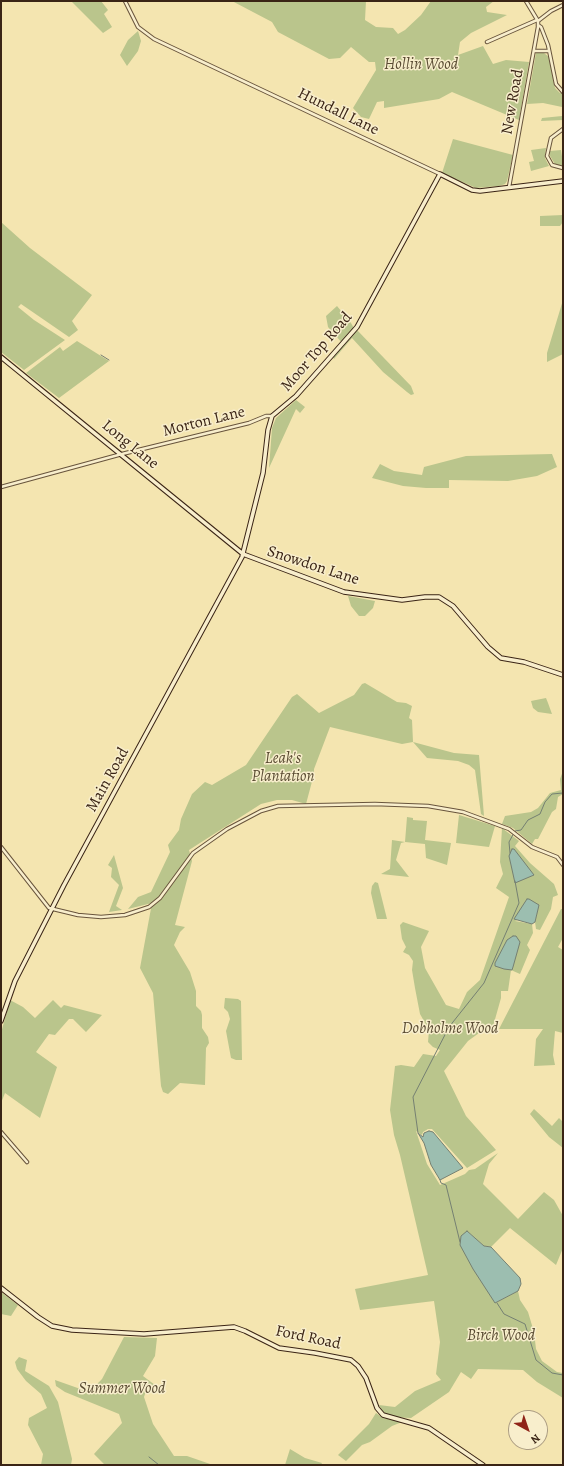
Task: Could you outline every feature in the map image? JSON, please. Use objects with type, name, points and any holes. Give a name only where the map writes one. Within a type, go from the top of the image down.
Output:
[{"type":"street","name":"Hundall Lane","points":[[125,1],[138,27],[154,40],[475,191],[563,181]]},
{"type":"street","points":[[526,1],[537,20]]},
{"type":"street","points":[[487,42],[537,20],[563,5]]},
{"type":"street","name":"New Road","points":[[509,188],[534,51],[538,25],[537,20]]},
{"type":"street","points":[[538,25],[544,32],[556,84],[563,92]]},
{"type":"street","points":[[534,51],[549,51]]},
{"type":"street","points":[[563,129],[551,138],[547,156],[552,164],[563,168]]},
{"type":"street","name":"Moor Top Road","points":[[272,416],[296,396],[362,320],[440,174]]},
{"type":"street","name":"Long Lane","points":[[1,357],[243,554]]},
{"type":"street","name":"Morton Lane","points":[[1,487],[122,454],[250,423],[266,416],[272,416]]},
{"type":"street","points":[[243,554],[263,473],[268,430],[272,416]]},
{"type":"street","name":"Snowdon Lane","points":[[243,554],[344,592],[402,600],[440,597],[453,606],[488,647],[501,658],[524,662],[563,675]]},
{"type":"street","name":"Main Road","points":[[1,1021],[15,981],[52,909],[243,554]]},
{"type":"street","points":[[1,847],[45,904],[52,909],[78,915],[101,917],[125,915],[149,907],[160,898],[193,853],[227,829],[261,811],[278,806],[375,804],[428,806],[463,812],[512,831],[532,847],[557,857],[563,865]]},
{"type":"street","points":[[1,1132],[27,1162]]},
{"type":"street","name":"Ford Road","points":[[1,1288],[52,1326],[65,1329],[134,1334],[234,1327],[279,1348],[315,1352],[351,1360],[358,1366],[366,1378],[377,1408],[383,1415],[429,1428],[483,1465]]},
{"type":"green space","points":[[71,1],[101,1],[108,10],[104,14],[112,27],[103,33]]},
{"type":"green space","name":"Hollin Wood","points":[[232,1],[366,1],[365,20],[376,27],[393,28],[398,34],[405,30],[421,15],[431,1],[494,1],[486,7],[487,12],[507,15],[471,33],[460,42],[458,55],[483,46],[493,64],[506,60],[529,62],[519,120],[452,92],[439,99],[384,108],[384,101],[377,102],[369,119],[361,117],[353,108],[376,70],[375,62],[369,62],[351,47],[340,58],[329,59],[278,32],[272,22]]},
{"type":"green space","points":[[138,31],[141,41],[138,51],[127,66],[120,55],[128,40]]},
{"type":"green space","points":[[536,53],[544,53],[549,57],[555,88],[560,93],[563,93],[563,120],[541,121],[542,118],[562,116],[562,107],[543,103],[527,104]]},
{"type":"green space","points":[[453,139],[513,155],[505,184],[476,188],[442,173]]},
{"type":"green space","points":[[546,148],[545,158],[549,166],[531,171],[529,162],[534,161],[531,150]]},
{"type":"green space","points":[[561,150],[563,166],[555,164],[550,156],[550,151]]},
{"type":"green space","points":[[563,215],[563,222],[560,226],[540,226],[540,216]]},
{"type":"green space","points":[[1,222],[30,248],[92,295],[72,321],[78,330],[69,337],[21,304],[18,307],[34,320],[65,340],[24,370],[1,352]]},
{"type":"green space","points":[[563,300],[563,354],[547,362],[547,353]]},
{"type":"green space","points":[[337,306],[351,323],[356,332],[357,330],[411,386],[414,394],[411,395],[383,372],[352,338],[334,359],[333,357],[343,344],[328,327],[326,316]]},
{"type":"green space","points":[[77,341],[109,361],[59,398],[26,373],[60,347],[63,351]]},
{"type":"green space","points":[[296,400],[305,407],[300,413],[296,409],[269,468],[272,428],[276,418]]},
{"type":"green space","points":[[552,454],[557,467],[537,476],[508,481],[449,480],[449,488],[426,488],[403,486],[372,478],[380,464],[394,471],[422,475],[424,467],[466,456]]},
{"type":"green space","points":[[348,596],[375,601],[373,608],[365,616],[359,616],[351,606]]},
{"type":"green space","name":"Leak's Plantation","points":[[365,683],[397,702],[406,703],[412,706],[409,718],[412,720],[413,742],[402,744],[330,727],[314,769],[306,804],[292,800],[277,800],[261,804],[189,850],[192,861],[175,925],[185,927],[180,932],[174,945],[190,972],[196,991],[196,1006],[201,1011],[202,1015],[202,1028],[208,1037],[209,1043],[206,1048],[205,1085],[180,1083],[168,1094],[163,1092],[161,1086],[153,993],[140,968],[152,903],[128,909],[138,897],[151,892],[170,852],[168,845],[179,830],[181,819],[192,794],[205,782],[212,785],[246,765],[292,697],[297,694],[319,713],[354,695],[362,684]]},
{"type":"green space","points":[[546,698],[552,714],[538,712],[533,708],[531,701]]},
{"type":"green space","points":[[413,742],[454,753],[479,755],[484,816],[481,814],[475,770],[469,765],[458,761],[427,758]]},
{"type":"green space","points":[[563,771],[563,794],[558,797],[556,809],[552,812],[538,839],[535,839],[532,844],[513,828],[502,824],[505,816],[531,812],[538,808],[550,793],[561,790],[560,779]]},
{"type":"green space","points":[[459,815],[495,826],[489,847],[456,843]]},
{"type":"green space","points":[[407,817],[413,818],[413,820],[427,821],[425,840],[451,843],[447,865],[426,858],[425,844],[405,842]]},
{"type":"green space","points":[[502,828],[519,841],[515,846],[530,863],[554,884],[558,895],[553,897],[551,909],[540,930],[536,929],[535,922],[537,913],[515,921],[532,924],[533,933],[527,945],[530,950],[520,974],[511,970],[508,991],[501,991],[501,998],[492,1030],[479,1033],[468,1041],[444,1071],[466,1116],[496,1150],[467,1168],[432,1129],[428,1129],[423,1132],[422,1135],[416,1131],[427,1164],[440,1185],[465,1174],[469,1170],[475,1169],[498,1153],[489,1164],[483,1184],[518,1219],[544,1192],[554,1200],[563,1216],[563,1248],[556,1265],[510,1228],[491,1247],[484,1246],[467,1231],[495,1303],[518,1291],[520,1300],[528,1312],[534,1332],[536,1349],[542,1361],[557,1372],[563,1373],[563,1398],[537,1382],[523,1370],[478,1369],[471,1379],[461,1372],[449,1392],[411,1418],[392,1417],[383,1413],[379,1405],[395,1407],[415,1391],[441,1380],[436,1374],[440,1342],[434,1301],[360,1310],[355,1289],[428,1275],[394,1135],[390,1110],[395,1066],[401,1065],[414,1067],[423,1054],[436,1056],[440,1050],[433,1047],[428,1042],[429,1030],[420,1014],[412,970],[413,961],[409,955],[403,952],[406,947],[402,939],[400,925],[403,922],[429,931],[421,947],[425,968],[446,1005],[459,1009],[467,992],[480,980],[509,897],[496,888],[503,874],[500,862]]},
{"type":"green space","points":[[392,840],[405,842],[401,843],[396,860],[409,877],[381,874],[390,869]]},
{"type":"green space","points":[[114,855],[123,888],[116,906],[122,910],[109,912],[119,885],[111,877],[112,868],[108,865]]},
{"type":"green space","points":[[375,882],[378,883],[387,919],[377,919],[371,893],[372,886]]},
{"type":"green space","points":[[561,909],[563,909],[563,938],[558,947],[563,950],[563,1033],[555,1031],[553,1055],[555,1065],[534,1066],[536,1039],[543,1029],[499,1029]]},
{"type":"green space","points":[[225,998],[238,999],[241,1001],[242,1060],[231,1058],[226,1031],[230,1019],[228,1012],[224,1008]]},
{"type":"green space","points":[[10,1000],[23,1007],[35,1018],[53,1000],[61,1008],[64,1005],[102,1015],[86,1032],[73,1019],[69,1019],[55,1035],[49,1034],[36,1052],[57,1067],[40,1118],[5,1093],[1,1103],[1,1033]]},
{"type":"green space","points":[[534,1109],[552,1126],[559,1118],[563,1122],[563,1148],[549,1137],[530,1114]]},
{"type":"green space","points":[[1,1292],[18,1305],[11,1316],[1,1314]]},
{"type":"green space","name":"Summer Wood","points":[[124,1337],[157,1338],[155,1356],[143,1376],[155,1385],[147,1388],[144,1397],[153,1424],[174,1456],[187,1456],[213,1465],[105,1465],[94,1454],[122,1423],[119,1414],[65,1392],[56,1386],[55,1380],[89,1392],[102,1379]]},
{"type":"green space","points":[[19,1357],[27,1360],[25,1371],[49,1386],[58,1402],[72,1459],[71,1465],[41,1465],[43,1454],[28,1425],[29,1418],[47,1408],[41,1394],[26,1381],[17,1369],[15,1362]]},
{"type":"green space","points":[[376,1413],[383,1418],[402,1422],[392,1426],[370,1442],[362,1445],[346,1461],[338,1455],[369,1424]]},
{"type":"green space","points":[[290,1449],[305,1458],[322,1463],[321,1465],[285,1465]]},
{"type":"shaded area","points":[[512,849],[514,849],[534,875],[515,883],[509,856]]},
{"type":"shaded area","points":[[527,899],[539,905],[535,922],[532,924],[514,919]]},
{"type":"shaded area","points":[[513,936],[516,936],[520,942],[512,970],[495,966],[495,963],[507,940]]},
{"type":"shaded area","points":[[429,1131],[433,1132],[463,1168],[440,1180],[431,1165],[424,1143],[418,1133],[423,1137],[424,1133]]},
{"type":"shaded area","points":[[467,1231],[484,1246],[491,1247],[520,1278],[521,1284],[518,1291],[495,1303],[473,1269],[460,1245],[461,1236]]},
{"type":"waterway","points":[[101,355],[109,360]]},
{"type":"waterway","points":[[510,853],[509,842],[515,831],[521,830],[528,820],[540,814],[545,802],[552,794],[563,793]]},
{"type":"waterway","points":[[418,1133],[413,1097],[449,1027],[484,983],[519,903],[515,881]]},
{"type":"waterway","points":[[440,1180],[441,1183],[446,1185],[460,1242]]},
{"type":"waterway","points":[[497,1303],[504,1314],[525,1324],[536,1360],[552,1373],[563,1375]]},
{"type":"waterway","points":[[149,1457],[159,1465]]},
{"type":"park label","name":"Dobholme Wood","points":[[450,1029]]},
{"type":"park label","name":"Birch Wood","points":[[501,1336]]}]
